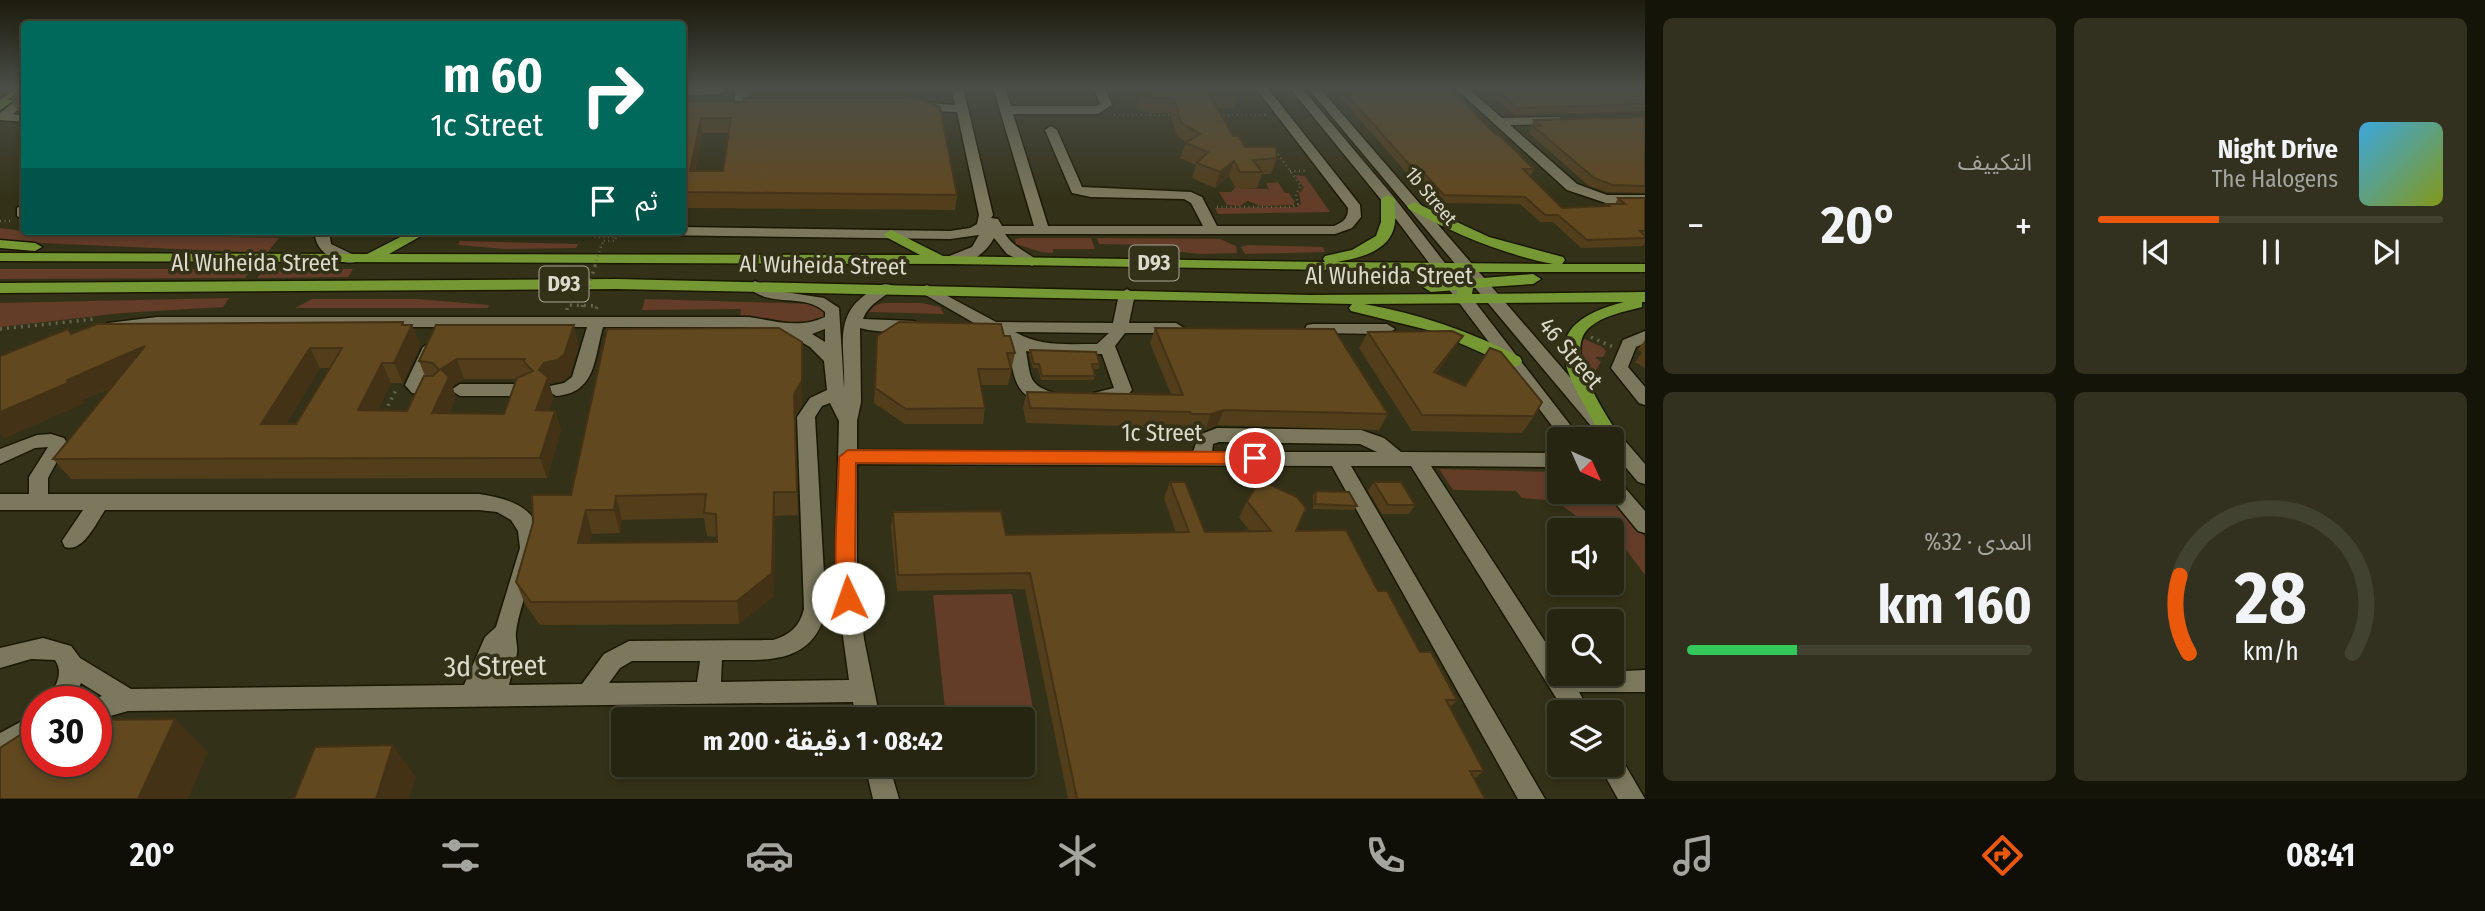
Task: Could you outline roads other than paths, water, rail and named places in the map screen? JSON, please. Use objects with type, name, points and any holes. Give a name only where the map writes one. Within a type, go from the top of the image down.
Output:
[{"type":"main road","points":[[1276,264],[1345,257],[1372,247],[1386,231],[1388,199]]},
{"type":"main road","points":[[1410,202],[1460,230],[1511,249],[1554,259],[1610,267]]},
{"type":"main road","points":[[891,234],[946,260]]},
{"type":"main road","points":[[368,259],[415,235]]},
{"type":"main road","points":[[0,244],[105,257]]},
{"type":"main road","name":"Al Wuheida Street","points":[[0,257],[946,260],[1645,268]]},
{"type":"main road","points":[[1461,293],[1466,268]]},
{"type":"main road","points":[[1461,293],[1464,288],[1478,282],[1645,278]]},
{"type":"main road","name":"Al Wuheida Street","points":[[0,288],[602,284],[886,288],[1309,300],[1461,293],[1492,299],[1645,297]]},
{"type":"main road","points":[[1199,297],[1220,289],[1461,293]]},
{"type":"main road","points":[[1309,300],[1427,321],[1462,334],[1514,361]]},
{"type":"main road","points":[[1605,427],[1575,372],[1571,350],[1577,331],[1598,314],[1645,302]]},
{"type":"street","points":[[965,124],[989,223],[1001,243],[1032,262]]},
{"type":"street","points":[[1010,124],[1042,230]]},
{"type":"street","points":[[686,231],[959,235],[974,232],[989,223],[1042,230],[1335,230],[1352,223],[1356,216],[1355,208],[1302,124]]},
{"type":"street","name":"1b Street","points":[[1326,124],[1461,293]]},
{"type":"street","name":"1b Street","points":[[1346,124],[1492,299]]},
{"type":"street","points":[[1502,124],[1566,184],[1588,194],[1614,200],[1645,199]]},
{"type":"street","points":[[1051,130],[1077,190],[1091,193],[1185,194],[1197,201],[1212,230]]},
{"type":"street","points":[[946,260],[973,254],[980,249],[987,237],[989,223]]},
{"type":"street","points":[[321,235],[320,240],[324,246],[351,259]]},
{"type":"street","points":[[755,286],[773,296],[821,300],[831,307],[836,393],[839,408],[848,421]]},
{"type":"street","points":[[866,707],[846,578],[848,421],[853,403],[852,321],[858,306],[886,288]]},
{"type":"street","points":[[927,289],[1016,341],[1045,349],[1099,349],[1114,342],[1127,294]]},
{"type":"street","points":[[1461,293],[1563,427]]},
{"type":"street","name":"46 Street","points":[[1492,299],[1601,427]]},
{"type":"street","points":[[96,325],[157,322],[597,321],[749,322],[789,329],[813,328],[833,319]]},
{"type":"street","points":[[556,390],[568,389],[580,380],[597,321]]},
{"type":"street","points":[[852,321],[870,326],[929,327]]},
{"type":"street","points":[[435,390],[418,388],[414,384],[442,322]]},
{"type":"street","points":[[955,327],[1199,328]]},
{"type":"street","points":[[1293,328],[1387,329]]},
{"type":"street","points":[[789,329],[816,343],[834,361]]},
{"type":"street","points":[[1645,336],[1634,339],[1619,368],[1645,399]]},
{"type":"street","points":[[1016,341],[1030,393],[1043,398],[1115,397],[1123,390],[1107,346]]},
{"type":"street","points":[[460,390],[527,390]]},
{"type":"street","points":[[588,694],[612,661],[629,651],[773,650],[787,647],[799,640],[814,620],[816,609],[806,417],[816,402],[836,393]]},
{"type":"street","points":[[1201,458],[1205,440],[1217,435],[1360,436],[1406,459],[1547,665]]},
{"type":"street","points":[[0,457],[40,440],[52,439],[58,443],[57,450],[37,476],[35,486],[41,500]]},
{"type":"street","name":"46 Street","points":[[1624,453],[1645,477]]},
{"type":"street","name":"1c Street","points":[[848,457],[1547,460]]},
{"type":"street","points":[[1337,458],[1532,799]]},
{"type":"street","points":[[72,541],[102,500]]},
{"type":"street","points":[[1624,500],[1645,525]]},
{"type":"street","points":[[0,502],[479,502],[501,505],[518,515],[528,530],[530,548],[505,632],[506,652],[483,696]]},
{"type":"street","points":[[0,658],[36,647],[53,649],[65,655],[71,665],[128,700]]},
{"type":"street","points":[[708,693],[712,649]]},
{"type":"street","points":[[68,686],[71,680],[71,665]]},
{"type":"street","points":[[1624,681],[1645,681]]},
{"type":"street","name":"3d Street","points":[[112,704],[128,700],[863,691]]},
{"type":"street","points":[[880,777],[886,799]]},
{"type":"street","points":[[1619,777],[1633,799]]}]
